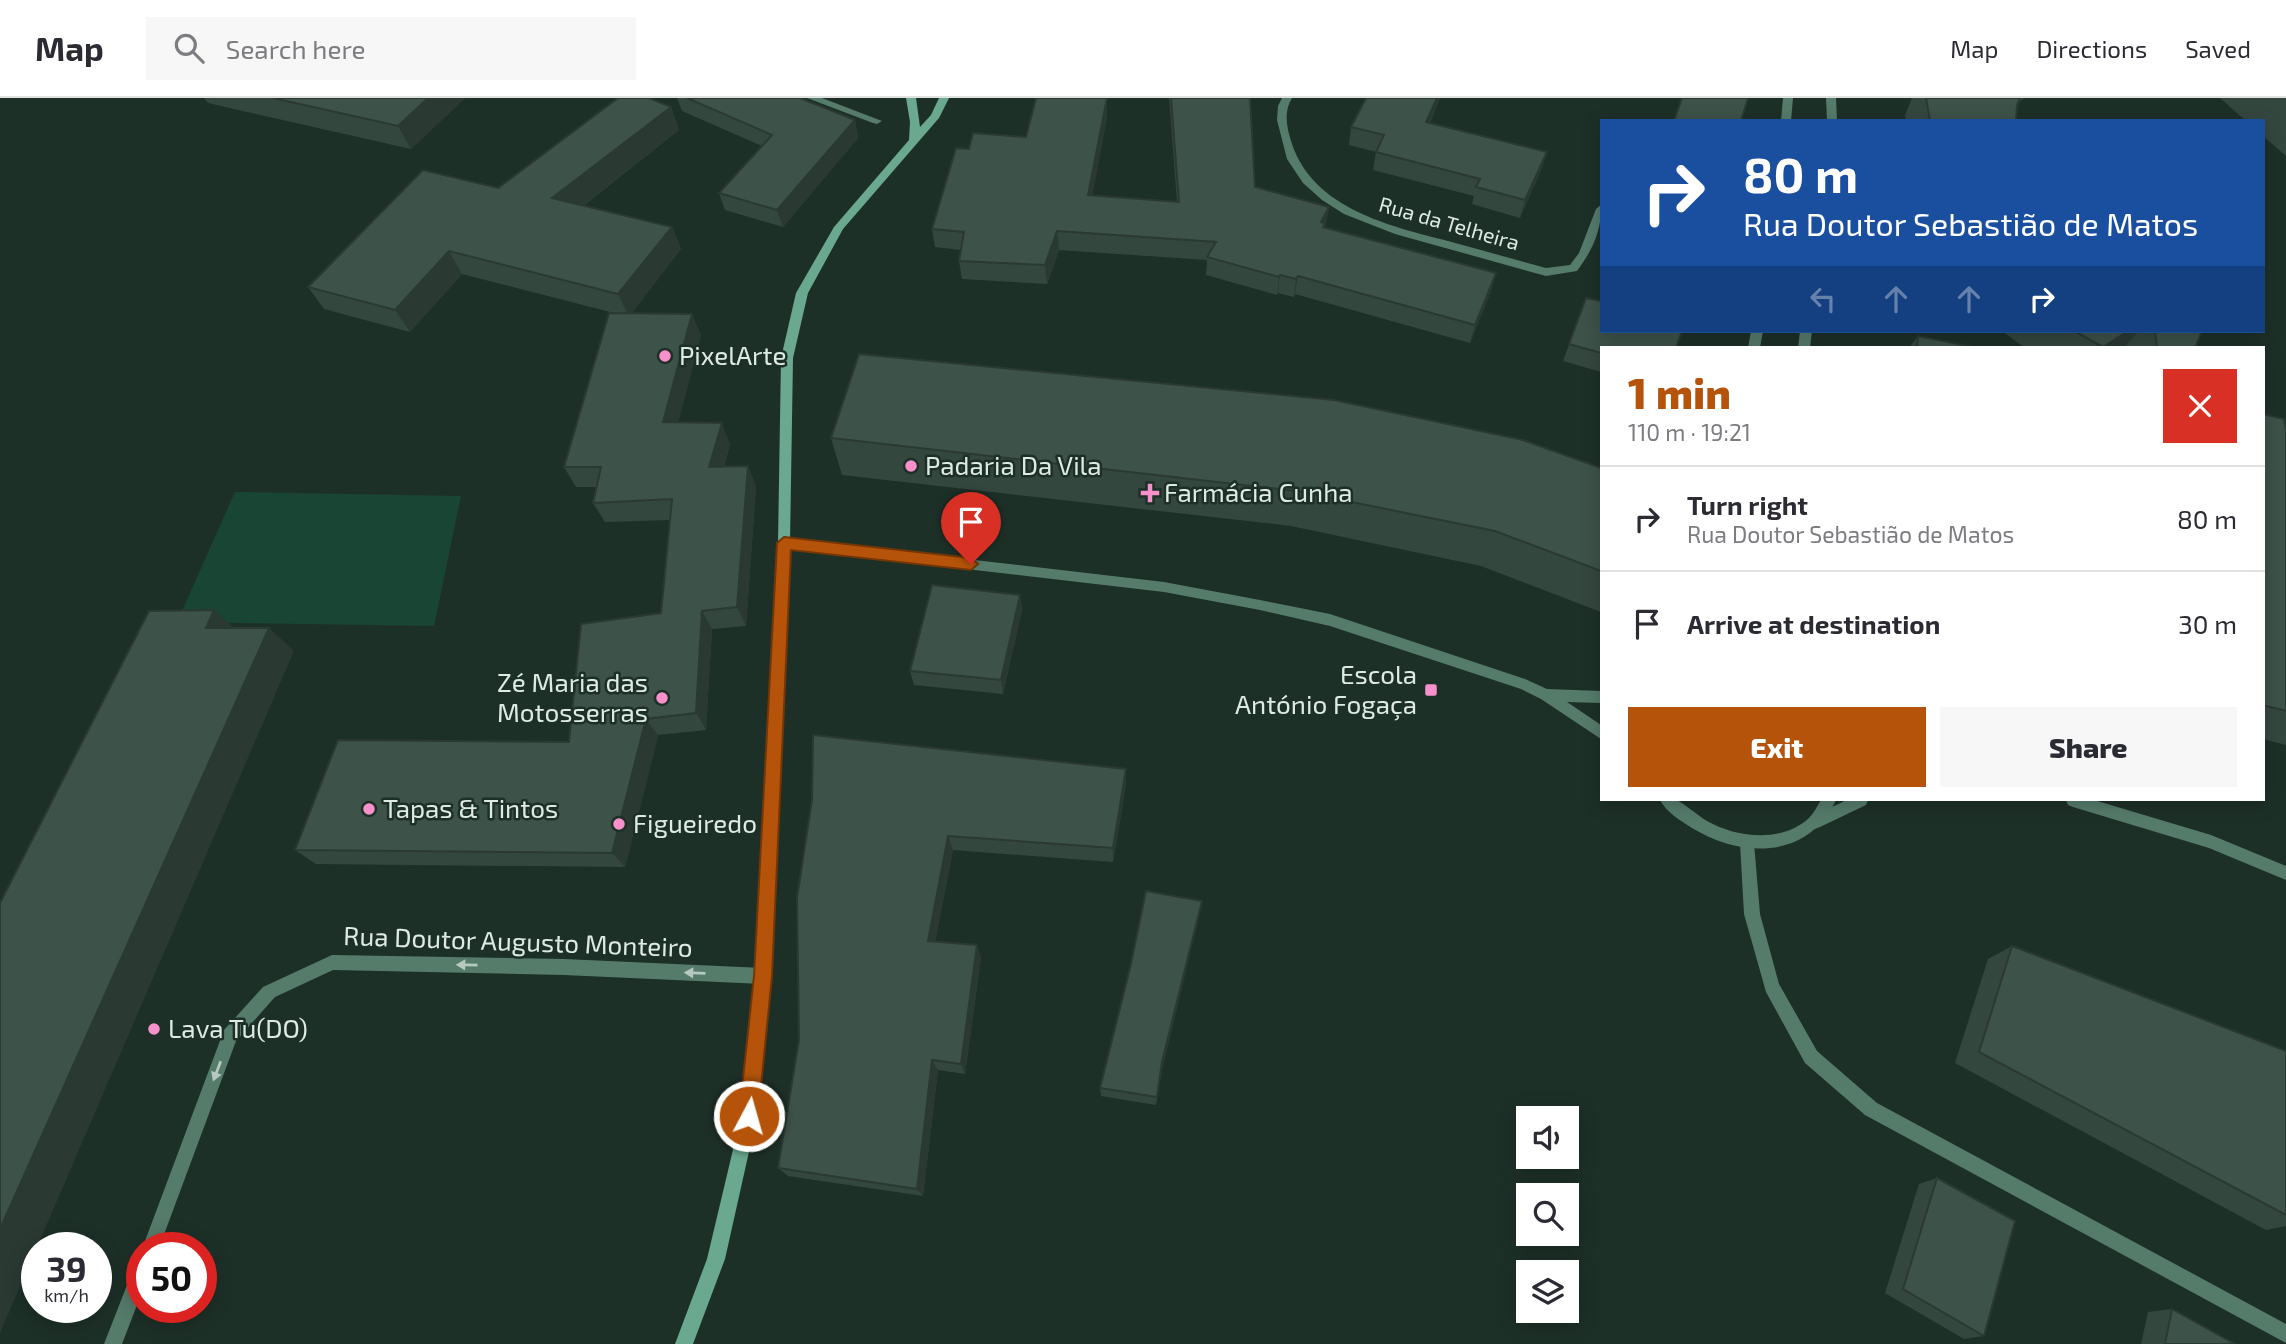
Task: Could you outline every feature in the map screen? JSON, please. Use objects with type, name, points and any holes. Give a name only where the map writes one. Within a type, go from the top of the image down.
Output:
[{"type":"main road","points":[[911,98],[915,122],[914,141]]},
{"type":"main road","points":[[684,1344],[716,1259],[749,1116],[763,976],[784,543],[787,358],[802,293],[839,227],[935,116],[943,98]]},
{"type":"street","points":[[812,98],[877,121]]},
{"type":"street","name":"Rua da Telheira","points":[[1287,98],[1281,120],[1286,147],[1304,176],[1331,201],[1374,225],[1546,272],[1573,268],[1584,254],[1600,212]]},
{"type":"street","points":[[1786,119],[1788,98]]},
{"type":"street","points":[[1831,98],[1832,119]]},
{"type":"street","points":[[784,543],[1164,587],[1330,620],[1525,685],[1546,695],[1600,732]]},
{"type":"street","points":[[1546,695],[1600,697]]},
{"type":"street","points":[[1668,801],[1682,815],[1712,833],[1747,843],[1773,842],[1797,835],[1815,822],[1859,801]]},
{"type":"street","points":[[1815,822],[1828,801]]},
{"type":"street","points":[[2076,801],[2211,842],[2286,873]]},
{"type":"street","points":[[1747,843],[1752,914],[1772,987],[1811,1057],[1871,1109],[2286,1334]]},
{"type":"street","name":"Rua Doutor Augusto Monteiro","points":[[156,1232],[230,1036],[268,992],[331,962],[564,967],[763,976]]},
{"type":"street","points":[[113,1344],[126,1310]]},
{"type":"green space","points":[[235,492],[461,496],[434,626],[177,622]]},
{"type":"building","points":[[273,98],[428,98],[398,126]]},
{"type":"building","points":[[618,98],[649,98],[671,107],[552,198],[672,227],[618,294],[449,251],[395,310],[308,287],[423,170],[498,188]]},
{"type":"building","points":[[687,98],[800,98],[855,120],[777,210],[719,193],[772,135]]},
{"type":"building","points":[[1036,98],[1107,98],[1088,195],[1179,202],[1171,98],[1250,98],[1255,187],[1329,207],[1321,222],[1325,223],[1323,227],[1496,273],[1475,325],[1298,276],[1296,279],[1280,275],[1279,277],[1207,257],[1216,242],[1057,231],[1045,265],[959,261],[964,232],[932,229],[956,148],[969,149],[973,133],[1026,137]]},
{"type":"building","points":[[1366,98],[1437,98],[1426,122],[1547,152],[1525,200],[1476,187],[1480,179],[1376,152],[1384,135],[1351,127]]},
{"type":"building","points":[[1682,98],[1748,98],[1742,119],[1675,119]]},
{"type":"building","points":[[1926,98],[2020,98],[2016,119],[1930,119]]},
{"type":"building","points":[[1586,298],[1600,301],[1600,333],[1681,333],[1677,346],[1600,346],[1600,353],[1569,344]]},
{"type":"building","points":[[609,313],[692,314],[663,422],[722,423],[709,467],[748,466],[737,607],[702,611],[696,713],[646,719],[612,853],[295,850],[338,740],[569,742],[581,624],[661,613],[672,499],[593,503],[601,467],[564,467]]},
{"type":"building","points":[[2078,333],[2125,333],[2105,346]]},
{"type":"building","points":[[2155,333],[2201,333],[2196,346],[2157,346]]},
{"type":"building","points":[[1918,336],[1968,346],[1917,346]]},
{"type":"building","points":[[859,354],[1334,400],[1523,440],[1600,468],[1600,571],[1495,531],[1297,491],[831,438]]},
{"type":"building","points":[[2265,414],[2284,419],[2286,430],[2286,711],[2265,706]]},
{"type":"building","points":[[932,585],[1020,595],[1001,680],[910,671]]},
{"type":"building","points":[[214,610],[206,628],[269,628],[0,1229],[0,903],[149,611]]},
{"type":"building","points":[[813,735],[1126,769],[1113,848],[948,836],[928,941],[977,945],[961,1064],[932,1060],[917,1189],[778,1168],[799,1040],[797,898],[812,800]]},
{"type":"building","points":[[1146,891],[1202,901],[1162,1062],[1157,1097],[1100,1088]]},
{"type":"building","points":[[2012,946],[2286,1051],[2286,1215],[1979,1052]]},
{"type":"building","points":[[1937,1178],[2015,1221],[1984,1336],[1903,1289]]},
{"type":"building","points":[[2172,1309],[2235,1344],[2165,1344]]},
{"type":"place","name":"PixelArte","points":[[665,356]]},
{"type":"place","name":"Padaria Da Vila","points":[[911,466]]},
{"type":"place","name":"Farmácia Cunha","points":[[1150,493]]},
{"type":"place","name":"Escola António Fogaça","points":[[1431,690]]},
{"type":"place","name":"Zé Maria das Motosserras","points":[[662,698]]},
{"type":"place","name":"Tapas & Tintos","points":[[369,809]]},
{"type":"place","name":"Figueiredo","points":[[619,824]]},
{"type":"place","name":"Lava Tu(DO)","points":[[154,1029]]},
{"type":"route","points":[[749,1116],[763,976],[784,543],[971,564]]}]
